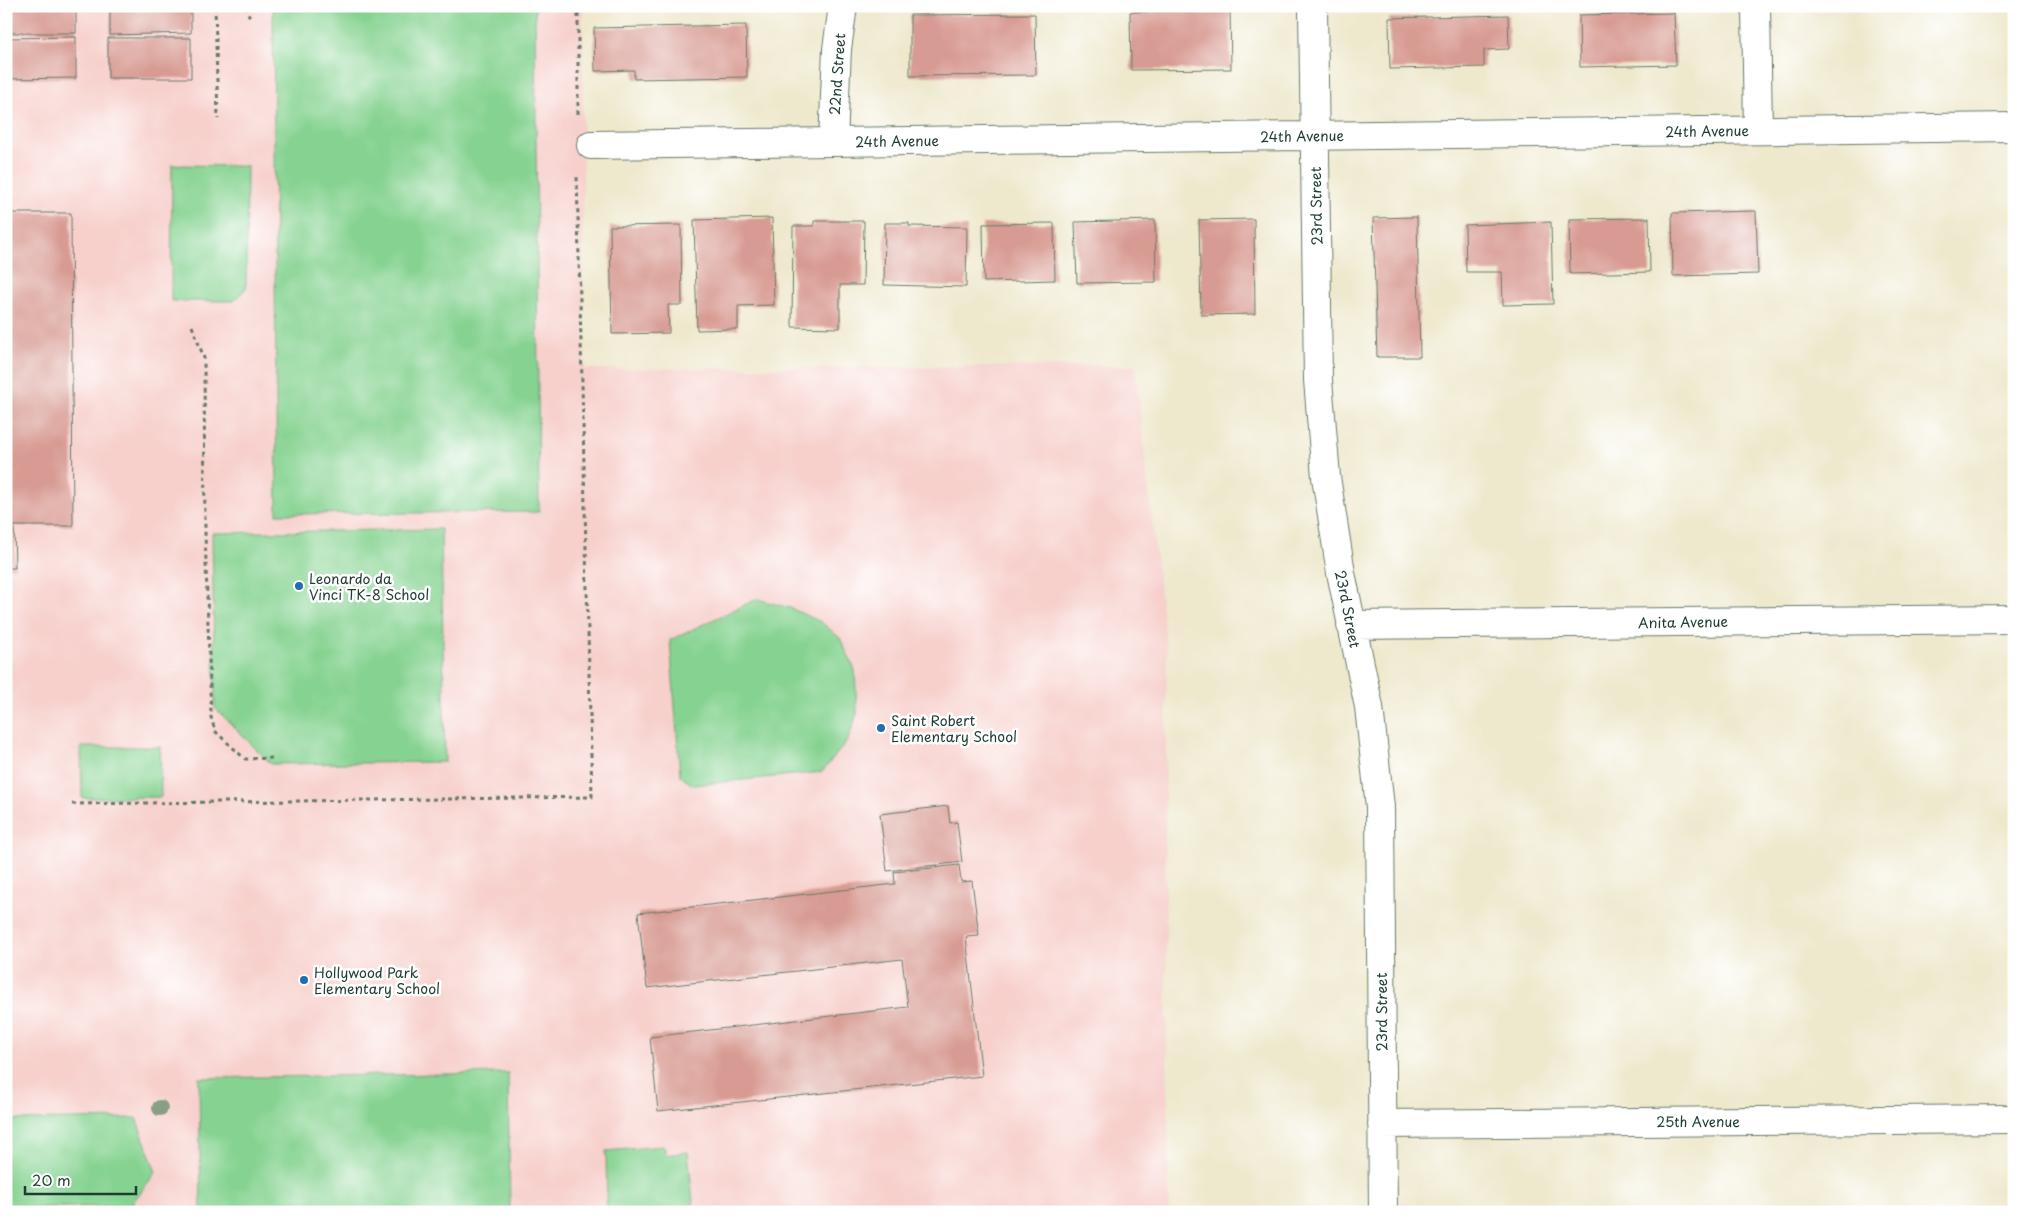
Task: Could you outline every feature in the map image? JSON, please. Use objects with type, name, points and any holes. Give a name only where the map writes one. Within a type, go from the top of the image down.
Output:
[{"type":"street","name":"22nd Street","points":[[833,142],[837,49],[844,6]]},
{"type":"street","name":"23rd Street","points":[[1313,6],[1318,380],[1326,477],[1341,573],[1369,707],[1380,807],[1382,1212]]},
{"type":"street","points":[[1756,6],[1758,130]]},
{"type":"street","name":"24th Avenue","points":[[591,145],[2014,127]]},
{"type":"street","name":"Anita Avenue","points":[[1351,625],[2014,619]]},
{"type":"street","name":"25th Avenue","points":[[1382,1124],[2014,1119]]},
{"type":"path","points":[[215,6],[218,119]]},
{"type":"path","points":[[245,6],[252,20]]},
{"type":"path","points":[[577,119],[578,6]]},
{"type":"path","points":[[72,804],[592,797],[577,171]]},
{"type":"path","points":[[192,326],[204,358],[205,533],[211,717],[214,731],[245,759],[274,758]]},
{"type":"shaded area","points":[[6,6],[583,6],[585,369],[1135,366],[1167,655],[1165,847],[1169,1212],[6,1212]]},
{"type":"green space","points":[[273,6],[535,6],[539,512],[277,514]]},
{"type":"green space","points":[[172,165],[247,166],[246,288],[234,301],[171,301]]},
{"type":"green space","points":[[441,529],[445,762],[271,764],[215,708],[212,533]]},
{"type":"green space","points":[[757,599],[790,608],[821,622],[840,638],[855,670],[857,713],[848,740],[822,772],[693,785],[680,776],[670,640]]},
{"type":"green space","points":[[81,747],[160,747],[161,797],[82,798]]},
{"type":"green space","points":[[508,1073],[510,1212],[201,1212],[199,1078]]},
{"type":"green space","points":[[136,1118],[156,1172],[130,1206],[6,1208],[6,1120]]},
{"type":"green space","points":[[664,1146],[666,1155],[688,1152],[694,1212],[607,1212],[606,1151]]},
{"type":"building","points":[[6,6],[76,6],[76,33],[6,33]]},
{"type":"building","points":[[110,6],[191,6],[191,33],[110,35]]},
{"type":"building","points":[[1230,10],[1231,69],[1131,70],[1130,12]]},
{"type":"building","points":[[1674,13],[1676,65],[1580,67],[1579,15]]},
{"type":"building","points":[[1035,14],[1036,75],[910,76],[910,15]]},
{"type":"building","points":[[1508,15],[1509,49],[1484,50],[1484,67],[1390,69],[1389,18]]},
{"type":"building","points":[[746,25],[747,77],[634,79],[634,70],[595,71],[594,28]]},
{"type":"building","points":[[76,37],[76,78],[6,79],[6,38]]},
{"type":"building","points":[[108,38],[191,38],[191,78],[108,78]]},
{"type":"building","points":[[6,172],[11,172],[11,213],[71,213],[73,526],[14,526],[15,568],[6,568]]},
{"type":"building","points":[[1756,211],[1758,274],[1673,276],[1672,213]]},
{"type":"building","points":[[1417,217],[1420,357],[1377,357],[1373,218]]},
{"type":"building","points":[[772,218],[774,305],[738,306],[738,329],[697,330],[694,220]]},
{"type":"building","points":[[1649,218],[1650,272],[1570,274],[1569,219]]},
{"type":"building","points":[[1254,219],[1255,314],[1201,315],[1199,220]]},
{"type":"building","points":[[1155,220],[1156,282],[1077,283],[1075,222]]},
{"type":"building","points":[[814,221],[864,221],[863,285],[840,285],[840,328],[792,327],[793,226],[814,226]]},
{"type":"building","points":[[1551,222],[1553,304],[1503,305],[1502,272],[1466,272],[1465,225]]},
{"type":"building","points":[[885,223],[909,223],[909,226],[967,227],[966,287],[884,285]]},
{"type":"building","points":[[1054,223],[1055,280],[984,282],[983,224]]},
{"type":"building","points":[[681,225],[682,305],[668,305],[669,333],[612,334],[610,226]]},
{"type":"building","points":[[948,806],[950,823],[957,822],[962,862],[887,871],[880,814]]},
{"type":"building","points":[[959,865],[961,882],[972,881],[979,936],[966,937],[982,1076],[658,1111],[650,1037],[908,1007],[902,959],[647,988],[638,913],[895,884],[894,872]]},
{"type":"place","name":"Leonardo da Vinci TK-8 School","points":[[299,586]]},
{"type":"place","name":"Saint Robert Elementary School","points":[[881,728]]},
{"type":"place","name":"Hollywood Park Elementary School","points":[[304,980]]}]
